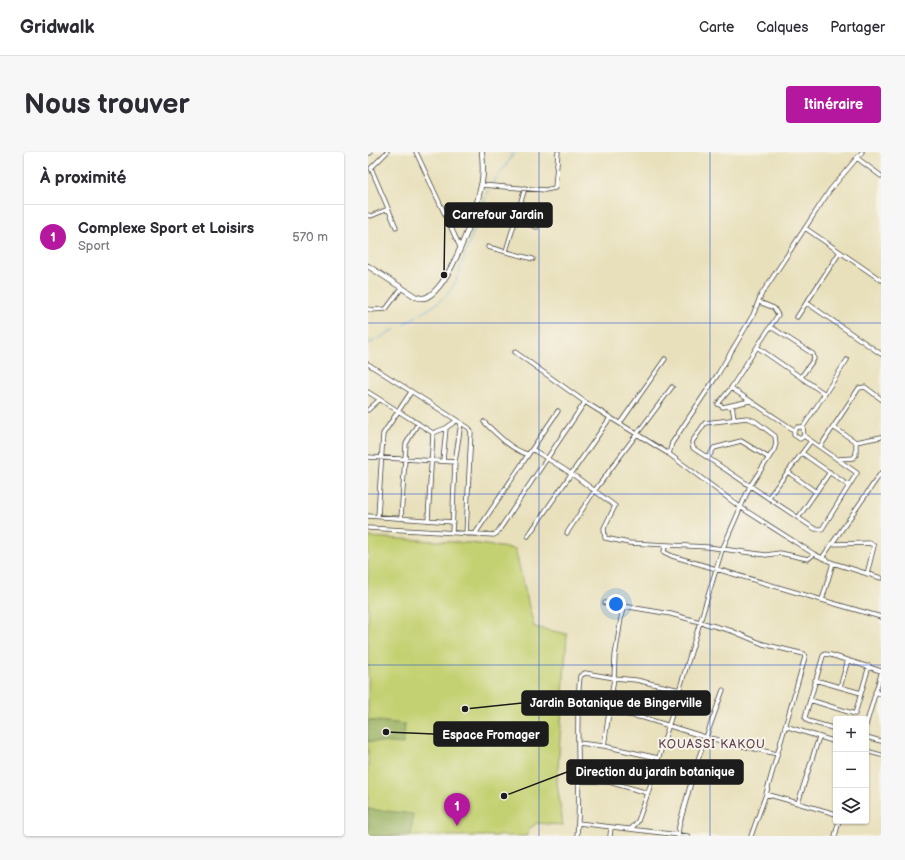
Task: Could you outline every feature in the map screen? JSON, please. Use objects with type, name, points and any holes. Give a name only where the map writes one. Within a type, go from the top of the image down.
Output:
[{"type":"street","points":[[387,152],[371,168],[396,228]]},
{"type":"street","points":[[416,152],[460,247]]},
{"type":"street","points":[[368,266],[401,289],[416,297],[428,297],[436,290],[451,269],[482,185],[482,152]]},
{"type":"street","points":[[482,185],[545,190],[554,188],[556,185],[558,152]]},
{"type":"street","points":[[669,454],[672,443],[718,374],[753,315],[760,302],[761,294],[830,190],[862,152]]},
{"type":"street","points":[[857,158],[881,176]]},
{"type":"street","points":[[506,251],[525,188]]},
{"type":"street","points":[[368,215],[371,216],[388,209]]},
{"type":"street","points":[[515,220],[537,227]]},
{"type":"street","points":[[805,228],[881,280]]},
{"type":"street","points":[[488,247],[533,259]]},
{"type":"street","points":[[797,317],[840,252]]},
{"type":"street","points":[[368,308],[371,310],[386,309],[401,289]]},
{"type":"street","points":[[750,401],[723,407],[718,404],[731,388],[777,318],[777,312],[774,308],[760,302]]},
{"type":"street","points":[[806,303],[881,354]]},
{"type":"street","points":[[771,327],[813,354],[814,358],[801,377]]},
{"type":"street","points":[[757,347],[825,394]]},
{"type":"street","points":[[515,352],[585,402],[669,454],[740,507],[814,554],[833,563],[881,578]]},
{"type":"street","points":[[620,423],[665,360]]},
{"type":"street","points":[[804,436],[804,427],[847,360]]},
{"type":"street","points":[[368,364],[456,421],[467,425],[471,432],[466,534]]},
{"type":"street","points":[[567,533],[595,490],[672,387]]},
{"type":"street","points":[[820,447],[859,388],[865,387],[881,399]]},
{"type":"street","points":[[731,388],[794,430]]},
{"type":"street","points":[[368,392],[433,433]]},
{"type":"street","points":[[378,516],[383,434],[411,392]]},
{"type":"street","points":[[368,410],[379,400]]},
{"type":"street","points":[[368,528],[494,535],[497,533],[546,457],[585,402]]},
{"type":"street","points":[[732,405],[734,418]]},
{"type":"street","points":[[475,534],[527,454],[532,450],[558,411]]},
{"type":"street","points":[[528,536],[610,418]]},
{"type":"street","points":[[631,829],[638,821],[648,794],[722,550],[750,486],[775,447],[775,436],[751,419],[734,418],[702,425],[691,445],[708,458],[750,486],[768,498],[798,518],[815,529],[822,529],[850,486],[856,475],[856,471],[804,436]]},
{"type":"street","points":[[433,433],[446,428],[456,421]]},
{"type":"street","points":[[484,422],[504,441],[520,452],[527,454]]},
{"type":"street","points":[[401,518],[404,459],[407,440],[418,423]]},
{"type":"street","points":[[452,533],[456,462],[461,423]]},
{"type":"street","points":[[794,430],[804,427]]},
{"type":"street","points":[[833,427],[856,442],[881,437]]},
{"type":"street","points":[[443,461],[446,428]]},
{"type":"street","points":[[794,430],[794,435],[796,438],[800,439],[804,436]]},
{"type":"street","points":[[428,520],[433,433]]},
{"type":"street","points":[[708,458],[714,448],[741,441],[769,458]]},
{"type":"street","points":[[768,498],[811,441]]},
{"type":"street","points":[[838,459],[853,458],[856,454],[856,442]]},
{"type":"street","points":[[532,450],[546,457],[572,474],[615,506],[604,528],[605,538],[629,543],[766,555],[784,554],[808,559],[814,554]]},
{"type":"street","points":[[802,453],[850,486]]},
{"type":"street","points":[[368,457],[456,462]]},
{"type":"street","points":[[788,472],[816,492]]},
{"type":"street","points":[[798,518],[830,472]]},
{"type":"street","points":[[822,558],[881,473]]},
{"type":"street","points":[[368,516],[452,522]]},
{"type":"street","points":[[833,544],[870,543],[874,546],[867,574]]},
{"type":"street","points":[[665,546],[664,552],[672,556],[881,617]]},
{"type":"street","points":[[822,600],[833,563]]},
{"type":"street","points":[[605,603],[670,614],[732,632],[763,644],[804,654],[805,657],[766,794],[751,836]]},
{"type":"street","points":[[604,746],[614,678],[615,656],[623,606]]},
{"type":"street","points":[[833,728],[805,719],[815,680],[825,654],[869,666],[881,671]]},
{"type":"street","points":[[840,687],[848,660]]},
{"type":"street","points":[[810,700],[855,714],[869,666]]},
{"type":"street","points":[[577,836],[579,781],[577,697],[580,676],[585,673],[636,680],[680,690]]},
{"type":"street","points":[[868,716],[881,674]]},
{"type":"street","points":[[815,680],[861,693]]},
{"type":"street","points":[[678,835],[679,826],[705,737],[712,726],[723,690]]},
{"type":"street","points":[[875,692],[881,694]]},
{"type":"street","points":[[619,713],[644,718],[705,737],[777,754]]},
{"type":"street","points":[[785,726],[833,741]]},
{"type":"street","points":[[798,803],[819,737]]},
{"type":"street","points":[[869,738],[881,742]]},
{"type":"street","points":[[578,743],[604,746],[658,758]]},
{"type":"street","points":[[869,751],[881,755]]},
{"type":"street","points":[[579,781],[610,782],[648,794]]},
{"type":"street","points":[[766,794],[833,813]]},
{"type":"street","points":[[578,823],[688,836]]},
{"type":"street","points":[[835,836],[838,824]]},
{"type":"street","points":[[610,836],[611,827]]},
{"type":"street","points":[[648,836],[649,831]]},
{"type":"green space","points":[[368,537],[471,543],[515,549],[534,627],[567,634],[557,783],[563,825],[537,823],[529,829],[527,836],[368,836]]},
{"type":"green space","points":[[368,720],[405,724],[403,744],[368,741]]},
{"type":"green space","points":[[368,809],[413,814],[411,836],[368,836]]},
{"type":"waterway","points":[[510,152],[511,157]]},
{"type":"waterway","points":[[492,184],[515,152]]},
{"type":"waterway","points":[[459,272],[488,190]]},
{"type":"waterway","points":[[421,314],[444,298],[452,288],[458,275]]},
{"type":"waterway","points":[[404,324],[417,316]]},
{"type":"waterway","points":[[378,339],[395,329]]},
{"type":"waterway","points":[[368,344],[374,341]]},
{"type":"place","name":"Carrefour Jardin","points":[[444,275]]},
{"type":"place","name":"Jardin Botanique de Bingerville","points":[[465,709]]},
{"type":"place","name":"Espace Fromager","points":[[386,732]]},
{"type":"place","name":"Direction du jardin botanique","points":[[504,796]]},
{"type":"place","name":"Complexe Sport et Loisirs","points":[[457,826]]},
{"type":"district","name":"KOUASSI KAKOU","points":[[712,744]]}]
